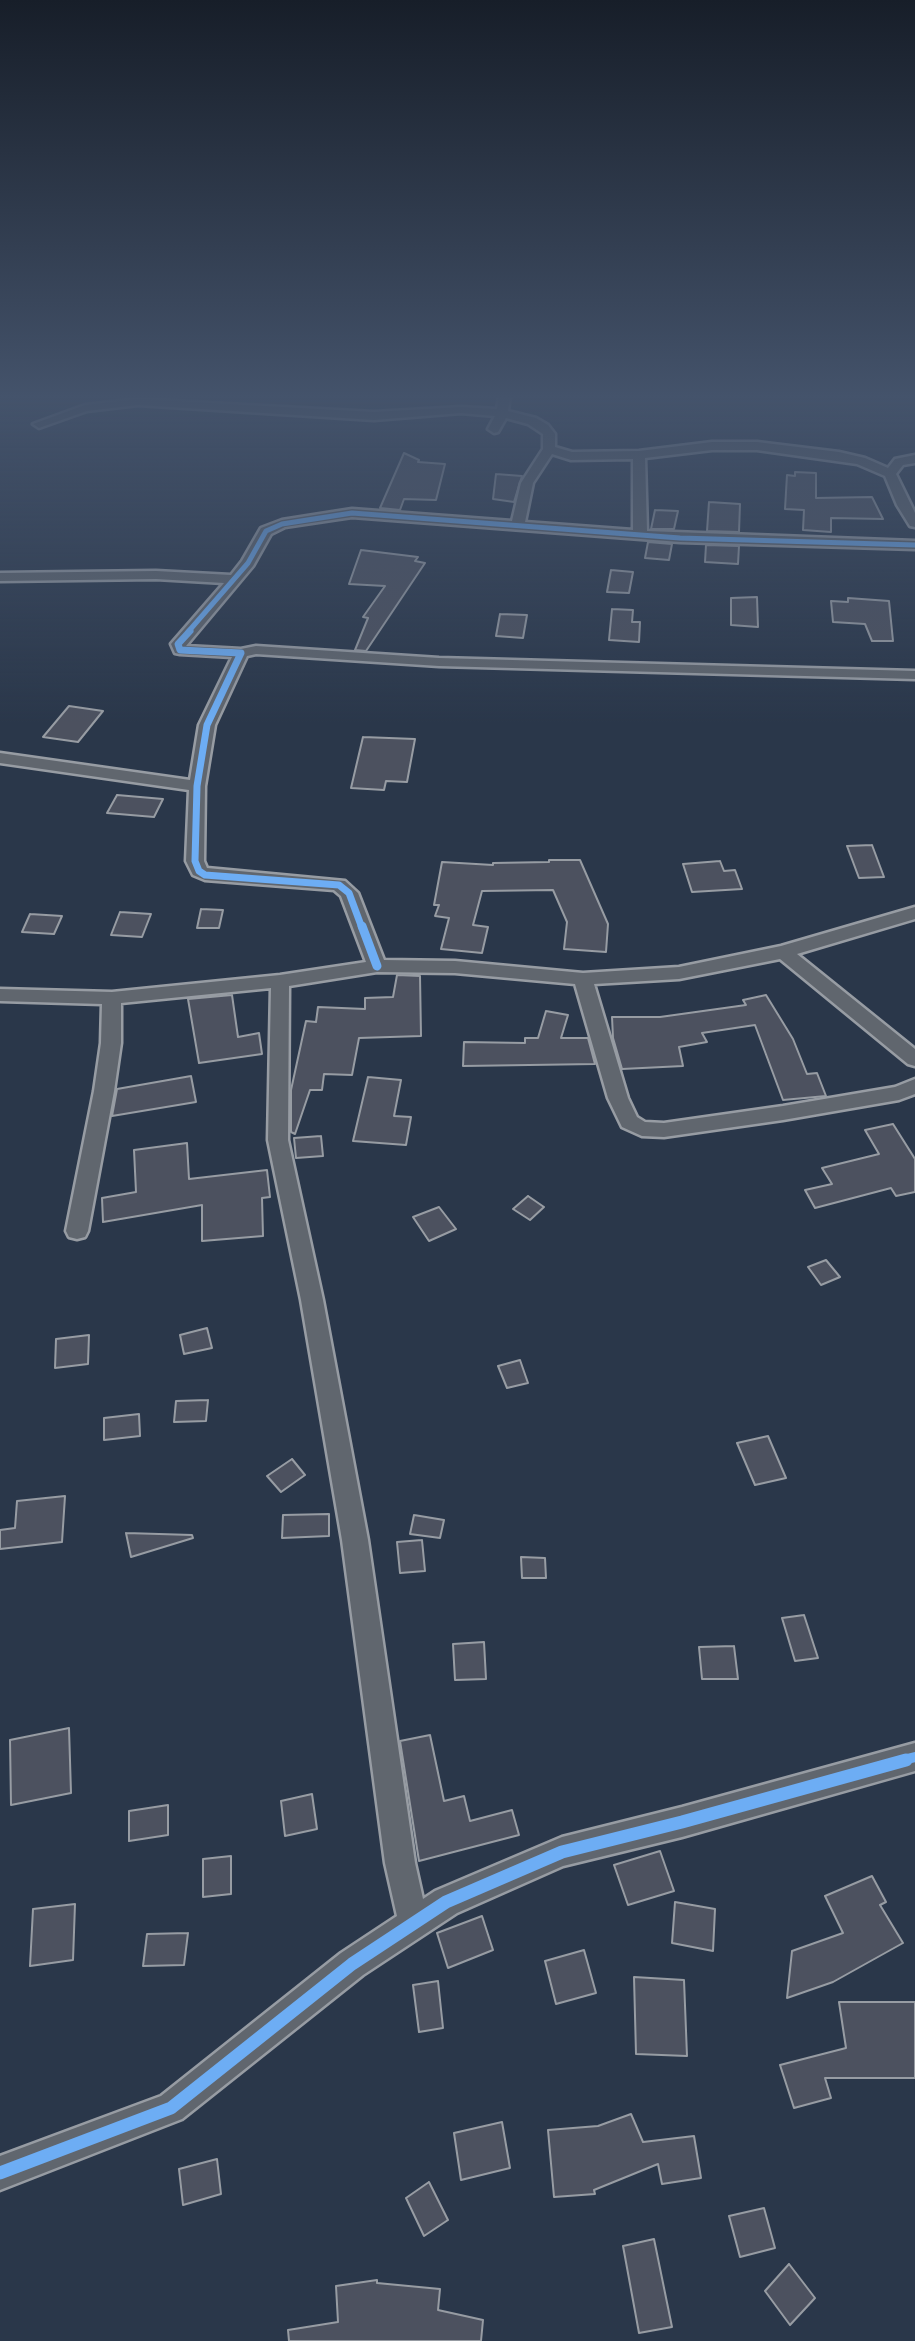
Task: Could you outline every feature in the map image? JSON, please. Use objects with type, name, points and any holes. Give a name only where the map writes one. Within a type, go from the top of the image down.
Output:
[{"type":"street","points":[[517,527],[522,505]]},
{"type":"street","points":[[640,505],[640,535]]},
{"type":"street","points":[[903,505],[915,523]]},
{"type":"street","points":[[915,545],[757,542],[339,513],[282,524],[266,531],[248,564],[178,645],[180,650],[241,653],[256,650],[439,662],[915,675]]},
{"type":"street","points":[[0,577],[156,575],[234,579]]},
{"type":"street","points":[[241,653],[207,725],[197,786],[195,861],[198,871],[205,875],[339,885],[349,893],[377,966]]},
{"type":"street","points":[[0,758],[197,786]]},
{"type":"street","points":[[0,995],[112,998],[280,981],[377,966],[455,967],[583,979],[679,973],[783,952],[915,913]]},
{"type":"street","points":[[783,952],[915,1059]]},
{"type":"street","points":[[583,979],[618,1098],[629,1122],[642,1129],[664,1130],[783,1113],[899,1093],[915,1086]]},
{"type":"street","points":[[280,981],[278,1139],[312,1300],[352,1527],[400,1863],[414,1924]]},
{"type":"street","points":[[77,1231],[107,1067],[112,998]]},
{"type":"street","points":[[0,2174],[171,2108],[352,1964],[446,1902],[562,1852],[682,1822],[915,1757]]},
{"type":"building","points":[[381,505],[402,505],[400,510],[380,508]]},
{"type":"building","points":[[709,505],[740,505],[739,532],[707,531]]},
{"type":"building","points":[[785,505],[876,505],[883,519],[831,518],[831,532],[803,530],[804,510],[785,509]]},
{"type":"building","points":[[655,510],[678,511],[674,529],[651,529]]},
{"type":"building","points":[[648,542],[672,544],[669,560],[645,558]]},
{"type":"building","points":[[706,545],[739,546],[738,564],[705,562]]},
{"type":"building","points":[[361,550],[418,557],[415,561],[425,563],[366,651],[355,650],[368,618],[363,617],[385,586],[349,584]]},
{"type":"building","points":[[611,570],[633,572],[629,593],[607,592]]},
{"type":"building","points":[[757,597],[758,627],[731,625],[731,598]]},
{"type":"building","points":[[848,598],[889,601],[893,641],[872,641],[865,624],[833,622],[831,601],[848,602]]},
{"type":"building","points":[[612,609],[633,610],[632,622],[640,622],[639,642],[609,640]]},
{"type":"building","points":[[500,614],[527,615],[523,638],[496,636]]},
{"type":"building","points":[[69,706],[103,711],[78,742],[43,737]]},
{"type":"building","points":[[363,737],[415,739],[407,782],[386,781],[384,790],[351,788]]},
{"type":"building","points":[[117,795],[163,799],[154,817],[107,813]]},
{"type":"building","points":[[872,845],[884,877],[859,878],[847,846]]},
{"type":"building","points":[[580,860],[608,924],[606,952],[564,949],[567,922],[553,890],[482,891],[473,925],[488,927],[482,953],[441,949],[449,918],[435,916],[439,905],[434,905],[442,862],[493,865]]},
{"type":"building","points":[[720,861],[724,871],[735,870],[742,889],[692,892],[683,864]]},
{"type":"building","points":[[201,909],[223,910],[219,928],[197,928]]},
{"type":"building","points":[[120,912],[151,914],[142,937],[111,935]]},
{"type":"building","points":[[30,914],[62,916],[54,934],[22,932]]},
{"type":"building","points":[[397,975],[420,976],[421,1036],[359,1038],[352,1075],[324,1074],[322,1090],[310,1090],[295,1134],[291,1132],[291,1090],[306,1021],[316,1022],[318,1007],[365,1009],[365,998],[393,997]]},
{"type":"building","points":[[232,995],[238,1037],[259,1033],[262,1054],[199,1063],[188,999]]},
{"type":"building","points":[[766,995],[793,1039],[807,1074],[817,1073],[826,1096],[783,1100],[755,1025],[702,1033],[707,1042],[679,1047],[683,1066],[622,1069],[613,1038],[612,1017],[660,1017],[746,1005],[743,1000]]},
{"type":"building","points":[[546,1011],[568,1015],[561,1038],[588,1038],[595,1064],[463,1066],[464,1042],[525,1043],[525,1038],[538,1038]]},
{"type":"building","points":[[191,1076],[196,1102],[112,1116],[117,1089]]},
{"type":"building","points":[[368,1077],[401,1080],[394,1116],[411,1117],[406,1145],[353,1141]]},
{"type":"building","points":[[893,1124],[915,1159],[915,1192],[896,1196],[891,1188],[815,1208],[805,1190],[832,1184],[822,1168],[879,1154],[865,1130]]},
{"type":"building","points":[[321,1136],[323,1156],[296,1158],[294,1138]]},
{"type":"building","points":[[187,1143],[189,1179],[267,1170],[270,1197],[262,1198],[263,1236],[202,1241],[202,1205],[103,1222],[102,1198],[136,1192],[134,1150]]},
{"type":"building","points":[[528,1196],[544,1207],[530,1220],[513,1209]]},
{"type":"building","points":[[439,1207],[456,1229],[429,1241],[413,1217]]},
{"type":"building","points":[[826,1260],[840,1277],[821,1285],[808,1267]]},
{"type":"building","points":[[207,1328],[212,1348],[184,1354],[180,1335]]},
{"type":"building","points":[[89,1335],[88,1364],[55,1368],[56,1339]]},
{"type":"building","points":[[520,1360],[528,1383],[507,1388],[498,1366]]},
{"type":"building","points":[[208,1400],[206,1421],[174,1422],[176,1401]]},
{"type":"building","points":[[139,1414],[140,1436],[104,1440],[104,1418]]},
{"type":"building","points":[[768,1436],[786,1478],[755,1485],[737,1443]]},
{"type":"building","points":[[292,1459],[305,1475],[281,1492],[267,1476]]},
{"type":"building","points":[[65,1496],[62,1542],[0,1549],[0,1530],[15,1528],[17,1501]]},
{"type":"building","points":[[329,1514],[329,1536],[282,1538],[283,1515]]},
{"type":"building","points":[[414,1515],[444,1520],[440,1538],[410,1534]]},
{"type":"building","points":[[126,1533],[192,1535],[193,1538],[131,1557]]},
{"type":"building","points":[[422,1540],[425,1571],[400,1573],[397,1542]]},
{"type":"building","points":[[521,1557],[545,1558],[546,1578],[522,1578]]},
{"type":"building","points":[[804,1615],[818,1658],[795,1661],[782,1618]]},
{"type":"building","points":[[484,1642],[486,1679],[455,1680],[453,1644]]},
{"type":"building","points":[[734,1646],[738,1679],[702,1679],[699,1647]]},
{"type":"building","points":[[69,1728],[71,1793],[11,1805],[10,1740]]},
{"type":"building","points":[[430,1735],[444,1801],[464,1796],[470,1821],[512,1810],[519,1835],[419,1861],[400,1741]]},
{"type":"building","points":[[312,1794],[317,1829],[285,1836],[281,1801]]},
{"type":"building","points":[[168,1805],[168,1835],[129,1841],[129,1811]]},
{"type":"building","points":[[660,1851],[674,1891],[628,1905],[614,1865]]},
{"type":"building","points":[[231,1856],[231,1894],[203,1897],[203,1859]]},
{"type":"building","points":[[872,1876],[886,1902],[880,1905],[903,1943],[833,1982],[787,1998],[792,1951],[843,1933],[825,1896]]},
{"type":"building","points":[[675,1902],[715,1909],[713,1951],[672,1943]]},
{"type":"building","points":[[75,1904],[73,1960],[30,1966],[33,1909]]},
{"type":"building","points":[[482,1916],[493,1950],[448,1968],[437,1933]]},
{"type":"building","points":[[188,1933],[184,1965],[143,1966],[147,1934]]},
{"type":"building","points":[[584,1950],[596,1993],[556,2004],[545,1961]]},
{"type":"building","points":[[634,1977],[684,1980],[687,2056],[636,2054]]},
{"type":"building","points":[[438,1981],[443,2028],[419,2032],[413,1985]]},
{"type":"building","points":[[839,2002],[915,2002],[915,2078],[825,2078],[831,2098],[794,2108],[780,2065],[846,2048]]},
{"type":"building","points":[[631,2114],[643,2142],[694,2136],[701,2178],[662,2184],[658,2164],[594,2190],[595,2194],[554,2197],[548,2130],[598,2126]]},
{"type":"building","points":[[502,2122],[510,2168],[461,2180],[454,2133]]},
{"type":"building","points":[[217,2159],[221,2194],[183,2205],[179,2169]]},
{"type":"building","points":[[429,2182],[448,2220],[424,2236],[406,2198]]},
{"type":"building","points":[[764,2208],[775,2248],[740,2257],[729,2216]]},
{"type":"building","points":[[654,2239],[672,2327],[639,2333],[623,2246]]},
{"type":"building","points":[[789,2264],[815,2298],[790,2325],[765,2291]]},
{"type":"building","points":[[377,2280],[377,2283],[440,2289],[438,2310],[483,2320],[481,2341],[289,2341],[288,2330],[338,2322],[336,2286]]},
{"type":"cycle path","points":[[377,966],[349,893],[339,885],[205,875],[199,871],[195,861],[197,786],[207,725],[241,653],[180,650],[178,644],[248,563],[266,531],[282,524],[352,513],[680,538],[915,545]]},
{"type":"cycle path","points":[[0,2173],[171,2108],[352,1964],[446,1902],[562,1852],[682,1822],[915,1757]]}]
